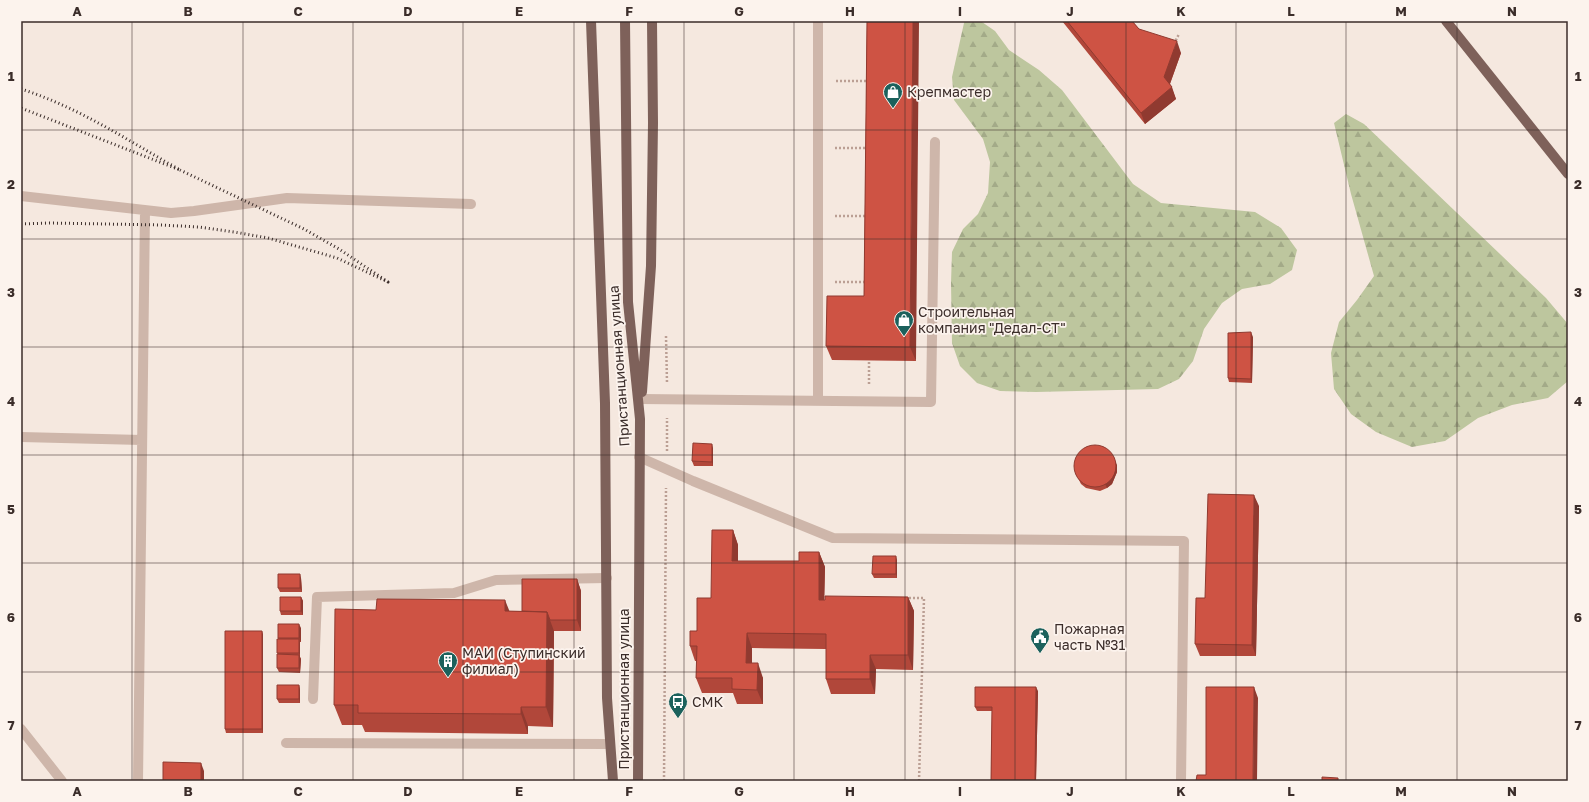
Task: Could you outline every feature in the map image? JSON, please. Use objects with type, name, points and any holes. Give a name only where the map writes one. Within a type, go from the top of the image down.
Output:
[{"type":"main road","name":"Пристанционная улица","points":[[592,21],[605,403],[607,698],[613,781]]},
{"type":"main road","name":"Пристанционная улица","points":[[625,21],[628,302],[640,420],[638,781]]},
{"type":"main road","points":[[640,420],[651,266],[653,123],[652,21]]},
{"type":"main road","points":[[1446,21],[1568,174]]},
{"type":"lane","points":[[818,21],[818,401]]},
{"type":"lane","points":[[641,399],[931,402],[935,142]]},
{"type":"lane","points":[[21,196],[171,213],[287,198],[471,204]]},
{"type":"lane","points":[[138,781],[145,210]]},
{"type":"lane","points":[[21,437],[142,440]]},
{"type":"lane","points":[[639,457],[693,481],[833,538],[1184,541],[1181,781]]},
{"type":"lane","points":[[313,699],[317,597],[454,593],[496,580],[607,578]]},
{"type":"lane","points":[[21,729],[62,781]]},
{"type":"lane","points":[[286,743],[610,744]]},
{"type":"path","points":[[1171,50],[1179,34]]},
{"type":"path","points":[[817,81],[872,81]]},
{"type":"path","points":[[818,148],[871,148]]},
{"type":"path","points":[[818,216],[870,216]]},
{"type":"path","points":[[817,282],[870,282]]},
{"type":"path","points":[[869,361],[869,402]]},
{"type":"path","points":[[902,598],[924,598],[919,781]]},
{"type":"green space","points":[[965,21],[982,22],[995,31],[1009,50],[1039,70],[1062,90],[1133,184],[1161,203],[1255,212],[1281,228],[1297,250],[1292,270],[1270,284],[1242,289],[1222,303],[1204,329],[1193,361],[1179,379],[1158,389],[1036,392],[1000,391],[977,383],[960,366],[952,343],[952,252],[963,229],[978,214],[988,193],[990,162],[983,139],[954,100],[952,77]]},
{"type":"green space","points":[[1346,114],[1364,124],[1546,298],[1568,324],[1568,381],[1548,398],[1512,405],[1478,418],[1445,441],[1412,447],[1376,432],[1351,414],[1334,389],[1331,353],[1339,322],[1374,276],[1351,194],[1334,123]]},
{"type":"building","points":[[867,21],[913,21],[910,347],[826,346],[827,296],[864,296]]},
{"type":"building","points":[[1067,21],[1132,21],[1139,29],[1177,41],[1164,77],[1172,87],[1141,113]]},
{"type":"building","points":[[1251,332],[1251,379],[1228,378],[1228,333]]},
{"type":"building","points":[[693,443],[712,444],[712,462],[692,461]]},
{"type":"building","points":[[1095,445],[1110,451],[1116,466],[1110,481],[1095,487],[1080,481],[1074,466],[1080,451]]},
{"type":"building","points":[[1208,494],[1254,495],[1252,645],[1195,644],[1196,598],[1205,598]]},
{"type":"building","points":[[712,530],[733,530],[732,561],[799,561],[799,552],[819,552],[819,600],[825,600],[825,596],[908,597],[908,655],[870,655],[870,679],[826,679],[826,634],[747,633],[746,663],[758,663],[757,690],[732,689],[732,678],[696,678],[697,646],[690,646],[690,631],[697,631],[697,598],[711,598]]},
{"type":"building","points":[[873,556],[896,556],[896,574],[872,574]]},
{"type":"building","points":[[278,574],[300,574],[300,588],[278,588]]},
{"type":"building","points":[[522,579],[577,579],[577,620],[550,620],[547,612],[522,611]]},
{"type":"building","points":[[280,597],[301,597],[301,611],[280,611]]},
{"type":"building","name":"МАИ (Ступинский филиал)","points":[[377,599],[505,600],[505,611],[547,612],[546,707],[521,707],[521,714],[358,713],[358,705],[334,705],[335,609],[376,610]]},
{"type":"building","points":[[278,624],[299,624],[299,638],[278,638]]},
{"type":"building","points":[[225,631],[262,631],[262,729],[225,729]]},
{"type":"building","points":[[277,639],[299,639],[299,653],[277,653]]},
{"type":"building","points":[[277,654],[299,655],[299,668],[277,668]]},
{"type":"building","points":[[277,685],[299,685],[299,699],[277,699]]},
{"type":"building","points":[[975,687],[1036,687],[1035,781],[991,781],[992,707],[975,707]]},
{"type":"building","points":[[1206,687],[1254,687],[1253,781],[1196,781],[1197,775],[1206,775]]},
{"type":"building","points":[[163,762],[201,763],[201,781],[163,781]]},
{"type":"building","points":[[1322,777],[1338,778],[1338,781],[1322,781]]},
{"type":"railway","points":[[21,89],[42,96],[83,115],[180,170],[21,108]]},
{"type":"railway","points":[[21,224],[161,225],[199,227],[234,232],[268,238],[337,258],[388,282],[339,249],[304,229],[180,170]]},
{"type":"place","name":"Крепмастер","points":[[893,109]]},
{"type":"place","name":"Строительная компания \"Дедал-СТ\"","points":[[904,337]]},
{"type":"place","name":"Пожарная часть №31","points":[[1040,654]]},
{"type":"place","name":"МАИ (Ступинский филиал)","points":[[448,678]]},
{"type":"place","name":"СМК","points":[[678,719]]}]
